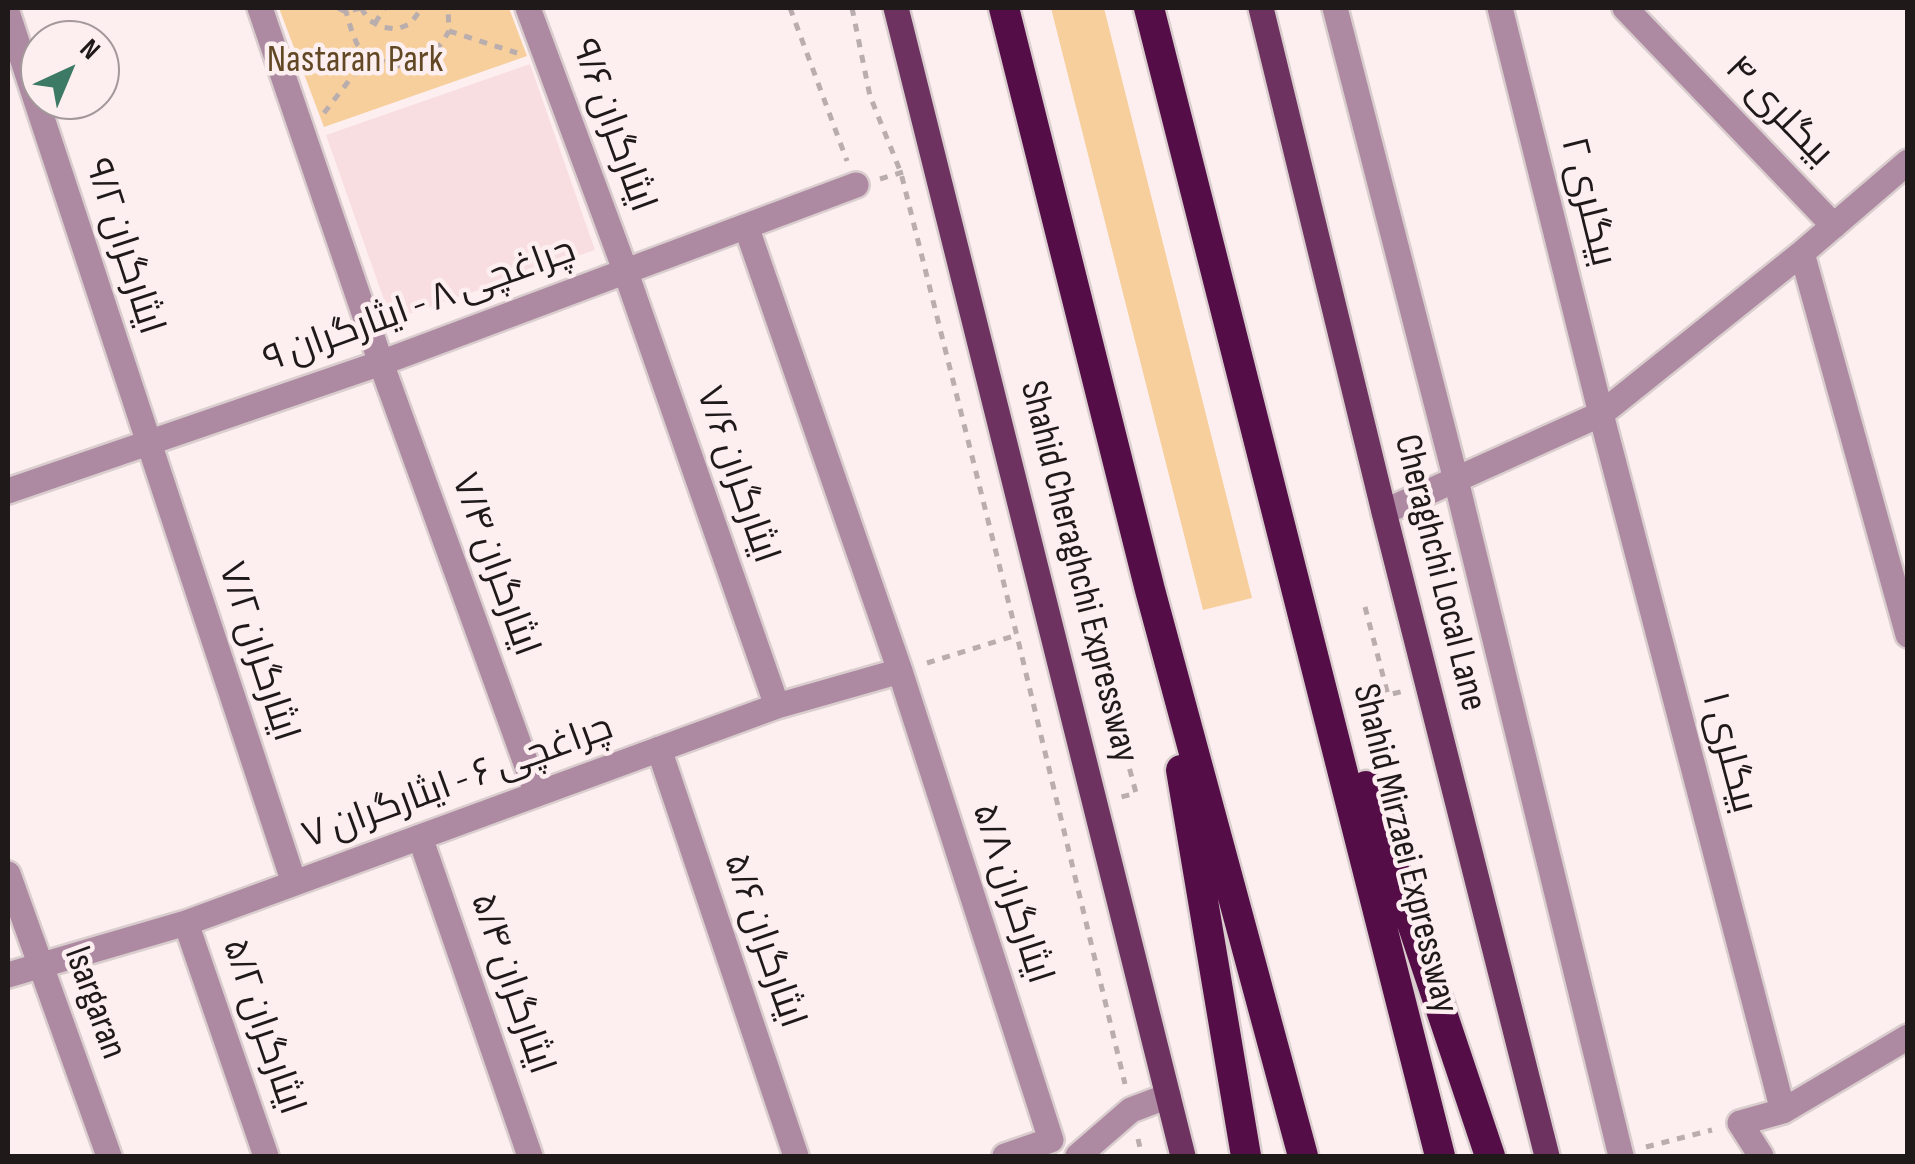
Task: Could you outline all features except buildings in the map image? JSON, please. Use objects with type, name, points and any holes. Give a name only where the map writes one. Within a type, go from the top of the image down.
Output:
[{"type":"highway","points":[[1150,8],[1290,560],[1490,1156]]},
{"type":"highway","name":"Shahid Cheraghchi Expressway","points":[[1005,12],[1150,590]]},
{"type":"highway","name":"Shahid Mirzaei Expressway","points":[[1290,560],[1440,1156]]},
{"type":"highway","points":[[1150,590],[1246,1156]]},
{"type":"highway","points":[[1150,590],[1303,1156]]},
{"type":"main road","name":"Shahid Cheraghchi Expressway","points":[[896,8],[1183,1156]]},
{"type":"main road","name":"Cheraghchi Local Lane","points":[[1261,8],[1547,1156]]},
{"type":"street","name":"ایثارگران ۷/۴","points":[[260,8],[381,363],[537,794]]},
{"type":"street","name":"ایثارگران ۹/۶","points":[[528,8],[624,270]]},
{"type":"street","points":[[1335,8],[1456,480],[1621,1155]]},
{"type":"street","name":"بیگلری ۲","points":[[1500,8],[1601,414]]},
{"type":"street","name":"بیگلری ۴","points":[[1625,8],[1834,226]]},
{"type":"street","name":"ایثارگران ۹/۲","points":[[8,16],[148,444]]},
{"type":"street","points":[[1384,512],[1601,414],[1802,254],[1908,162]]},
{"type":"street","name":"چراغچی ۸ - ایثارگران ۹","points":[[8,491],[381,363],[856,186]]},
{"type":"street","name":"ایثارگران ۵/۸","points":[[746,226],[900,671],[1050,1140],[1005,1156]]},
{"type":"street","points":[[1802,254],[1908,635]]},
{"type":"street","name":"ایثارگران ۷/۶","points":[[624,270],[777,706]]},
{"type":"street","name":"بیگلری ۱","points":[[1601,414],[1783,1111]]},
{"type":"street","name":"ایثارگران ۷/۲","points":[[148,444],[294,883]]},
{"type":"street","name":"چراغچی ۶ - ایثارگران ۷","points":[[8,976],[186,923],[777,706],[900,671]]},
{"type":"street","name":"ایثارگران ۵/۶","points":[[659,749],[796,1156]]},
{"type":"street","name":"ایثارگران ۵/۴","points":[[420,837],[530,1156]]},
{"type":"street","name":"Isargaran","points":[[8,874],[109,1156]]},
{"type":"street","name":"ایثارگران ۵/۲","points":[[186,923],[266,1156]]},
{"type":"street","points":[[1761,1156],[1740,1123],[1783,1111],[1907,1038]]},
{"type":"street","points":[[1078,1156],[1131,1110],[1168,1096]]},
{"type":"path","points":[[419,9],[410,24],[397,29],[382,28],[369,20],[361,8],[343,9],[358,44],[368,56],[396,66],[414,64],[430,56],[449,31],[448,8]]},
{"type":"path","points":[[375,23],[385,8]]},
{"type":"path","points":[[790,8],[856,186],[934,163]]},
{"type":"path","points":[[852,8],[870,96],[900,173],[1017,636],[1142,1156]]},
{"type":"path","points":[[449,31],[548,62]]},
{"type":"path","points":[[304,138],[368,56]]},
{"type":"path","points":[[1365,608],[1388,695],[1428,684]]},
{"type":"path","points":[[900,671],[1017,636]]},
{"type":"path","points":[[1094,806],[1136,793],[1105,676]]},
{"type":"path","points":[[1621,1155],[1740,1123]]},
{"type":"shaded area","points":[[530,64],[595,250],[391,320],[326,135]]},
{"type":"green space","name":"Nastaran Park","points":[[279,8],[509,8],[527,56],[324,127]]},
{"type":"green space","points":[[1051,8],[1104,8],[1252,598],[1203,610]]}]
